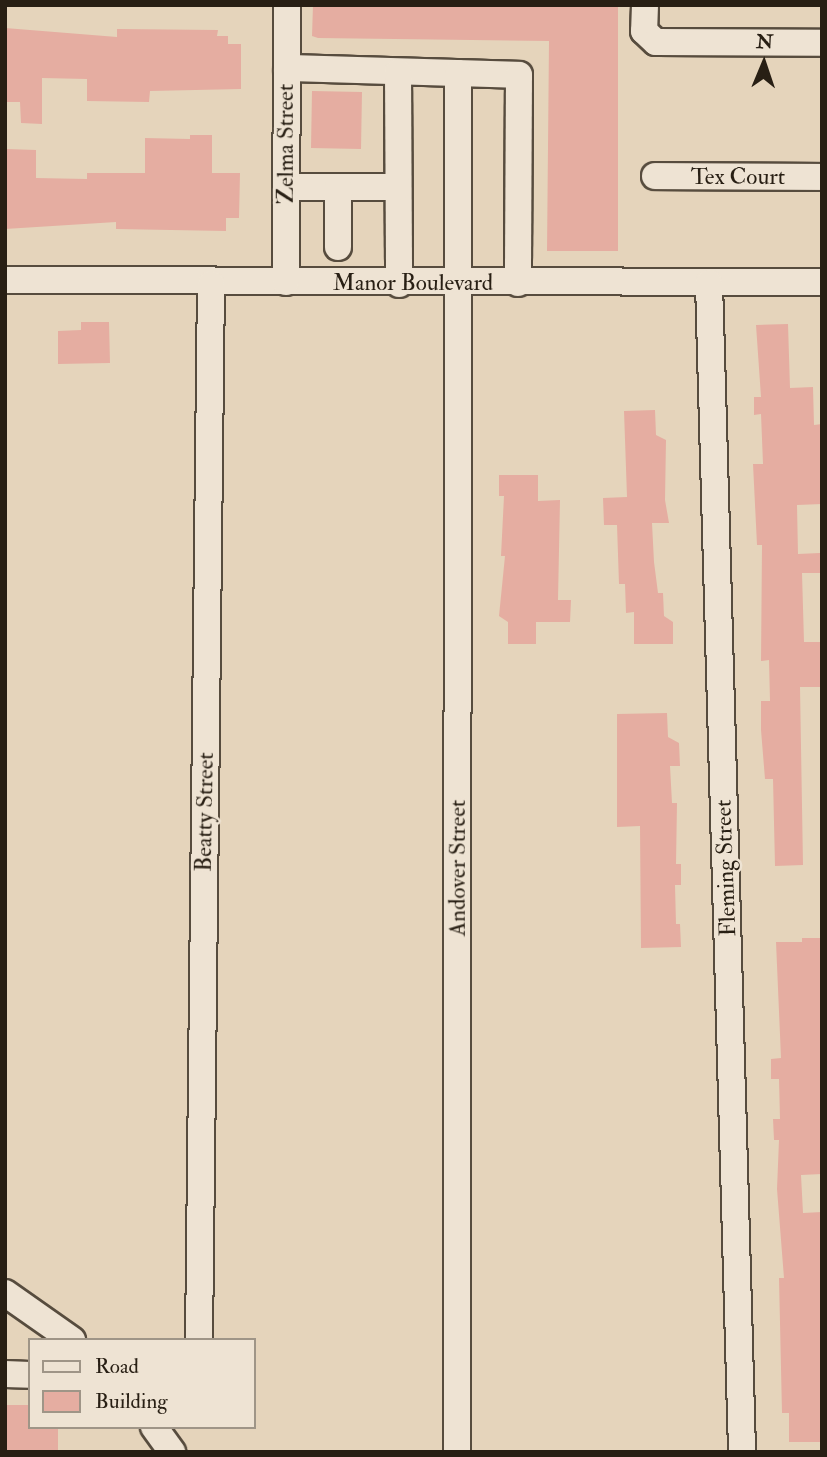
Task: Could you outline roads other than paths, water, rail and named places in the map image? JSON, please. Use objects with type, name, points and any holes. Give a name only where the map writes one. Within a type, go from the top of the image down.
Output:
[{"type":"street","name":"Zelma Street","points":[[286,282],[287,5]]},
{"type":"street","points":[[645,5],[644,31],[656,42],[822,43]]},
{"type":"street","points":[[287,68],[519,75],[518,283]]},
{"type":"street","points":[[398,72],[399,284]]},
{"type":"street","name":"Andover Street","points":[[457,1452],[458,73]]},
{"type":"street","name":"Tex Court","points":[[655,176],[822,177]]},
{"type":"street","points":[[286,187],[398,187]]},
{"type":"street","points":[[338,187],[338,247]]},
{"type":"street","name":"Manor Boulevard","points":[[5,280],[211,284],[822,282]]},
{"type":"street","name":"Fleming Street","points":[[709,283],[742,1452]]},
{"type":"street","name":"Beatty Street","points":[[199,1338],[211,284]]},
{"type":"street","points":[[7,1296],[69,1338]]},
{"type":"street","points":[[5,1374],[28,1375]]}]
